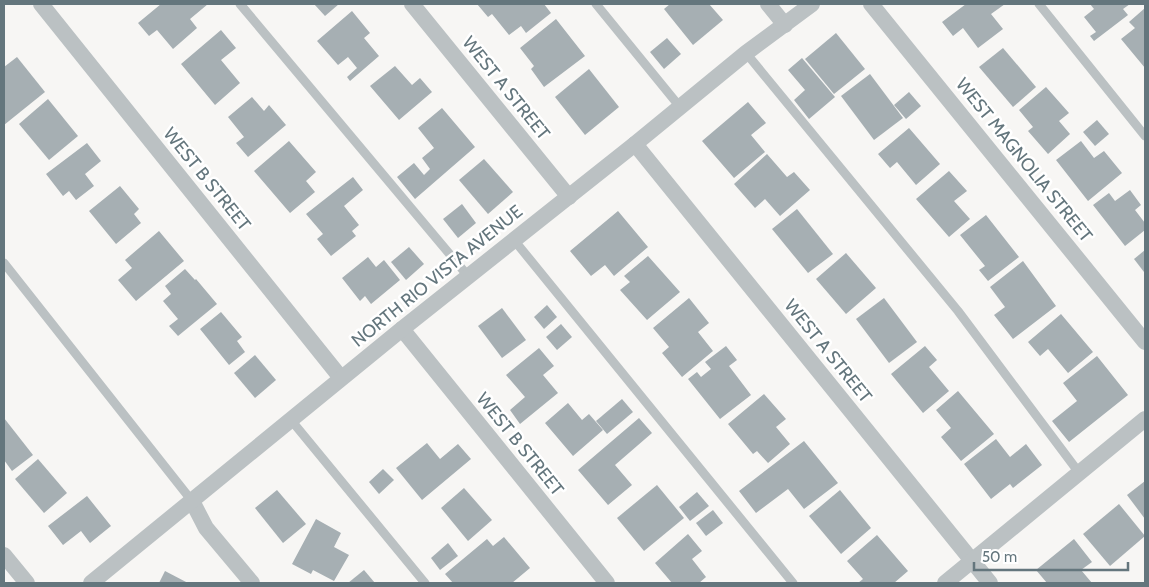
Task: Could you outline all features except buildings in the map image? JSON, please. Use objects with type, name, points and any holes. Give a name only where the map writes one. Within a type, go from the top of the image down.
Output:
[{"type":"street","name":"WEST B STREET","points":[[41,4],[341,378]]},
{"type":"street","name":"WEST A STREET","points":[[412,4],[568,197]]},
{"type":"street","points":[[768,4],[785,25]]},
{"type":"street","name":"NORTH RIO VISTA AVENUE","points":[[91,583],[402,329],[635,144],[746,53],[812,4]]},
{"type":"street","name":"WEST MAGNOLIA STREET","points":[[871,4],[1145,342]]},
{"type":"street","name":"WEST A STREET","points":[[635,144],[990,583]]},
{"type":"street","name":"WEST B STREET","points":[[402,329],[607,583]]},
{"type":"street","points":[[945,583],[1145,419]]},
{"type":"street","points":[[192,501],[206,528],[252,583]]},
{"type":"street","points":[[4,554],[27,583]]},
{"type":"lane","points":[[240,4],[468,276]]},
{"type":"lane","points":[[596,4],[680,107]]},
{"type":"lane","points":[[1039,4],[1145,136]]},
{"type":"lane","points":[[746,53],[958,311],[1080,474]]},
{"type":"lane","points":[[514,240],[793,583]]},
{"type":"lane","points":[[4,263],[192,501]]},
{"type":"lane","points":[[291,420],[425,583]]}]
